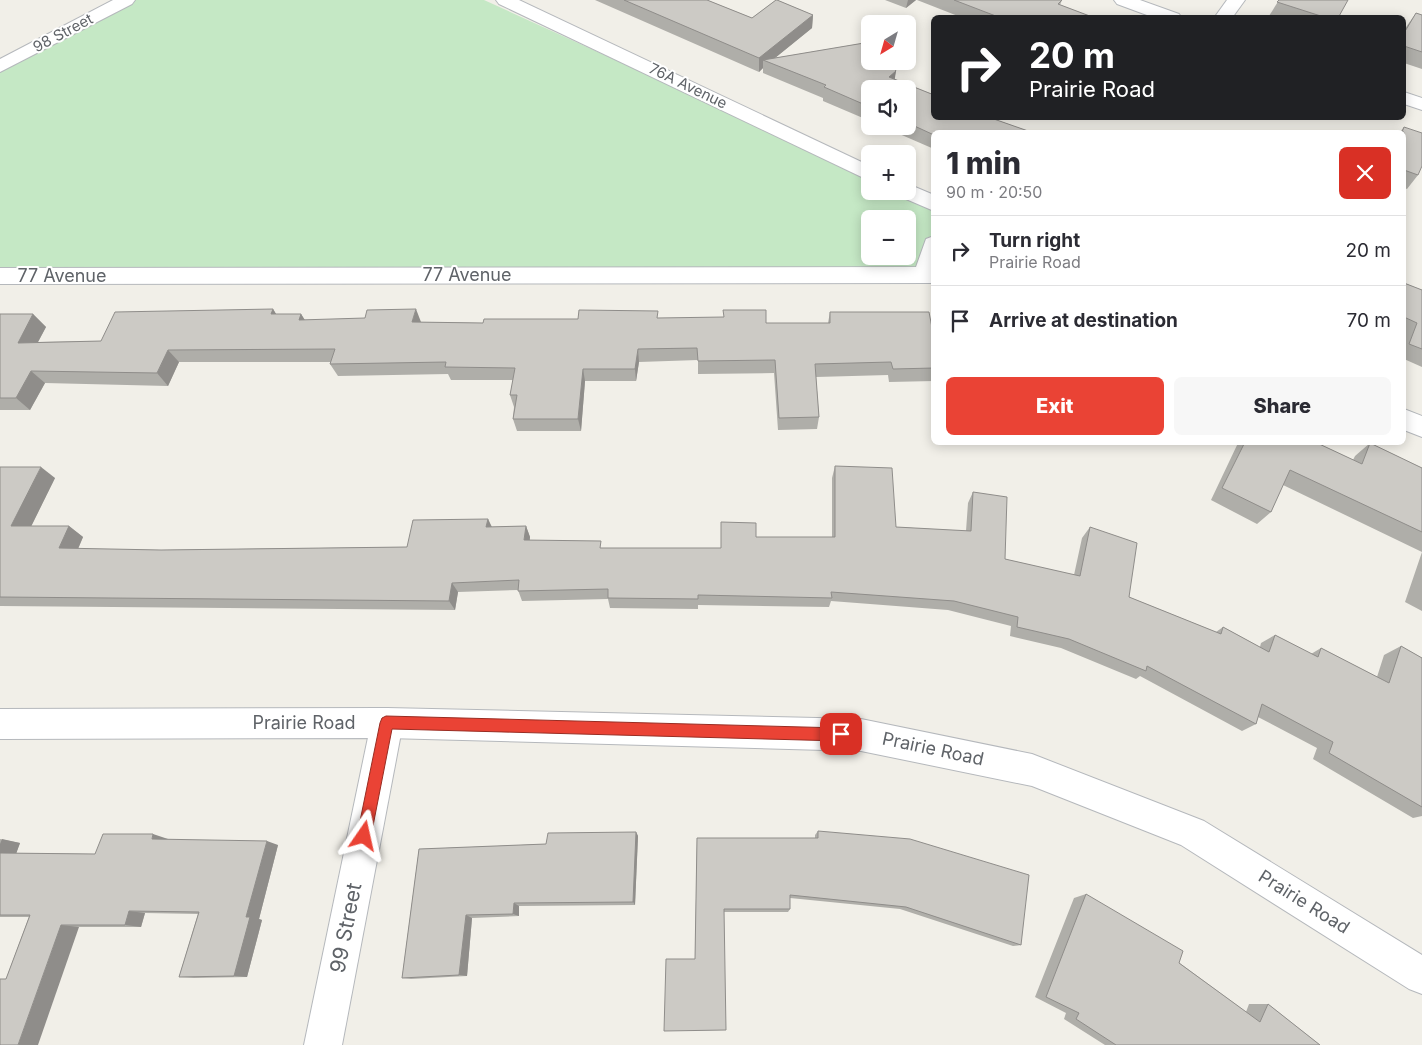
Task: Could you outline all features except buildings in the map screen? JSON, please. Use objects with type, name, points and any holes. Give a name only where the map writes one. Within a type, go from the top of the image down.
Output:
[{"type":"street","name":"98 Street","points":[[0,66],[126,0]]},
{"type":"street","name":"76A Avenue","points":[[505,0],[861,170]]},
{"type":"street","points":[[1124,0],[1165,15]]},
{"type":"street","points":[[1225,15],[1236,0]]},
{"type":"street","points":[[1406,99],[1422,104]]},
{"type":"street","points":[[916,196],[931,203]]},
{"type":"street","name":"77 Avenue","points":[[0,276],[929,274]]},
{"type":"street","points":[[1406,420],[1422,428]]},
{"type":"street","name":"Prairie Road","points":[[0,724],[386,723],[861,735],[1032,770],[1192,832],[1422,976]]},
{"type":"street","name":"99 Street","points":[[323,1045],[386,723]]},
{"type":"green space","points":[[126,0],[484,0],[861,172],[861,200],[916,200],[916,197],[931,204],[931,254],[925,274],[0,276],[0,66]]},
{"type":"route","points":[[364,836],[386,723],[841,734]]}]
